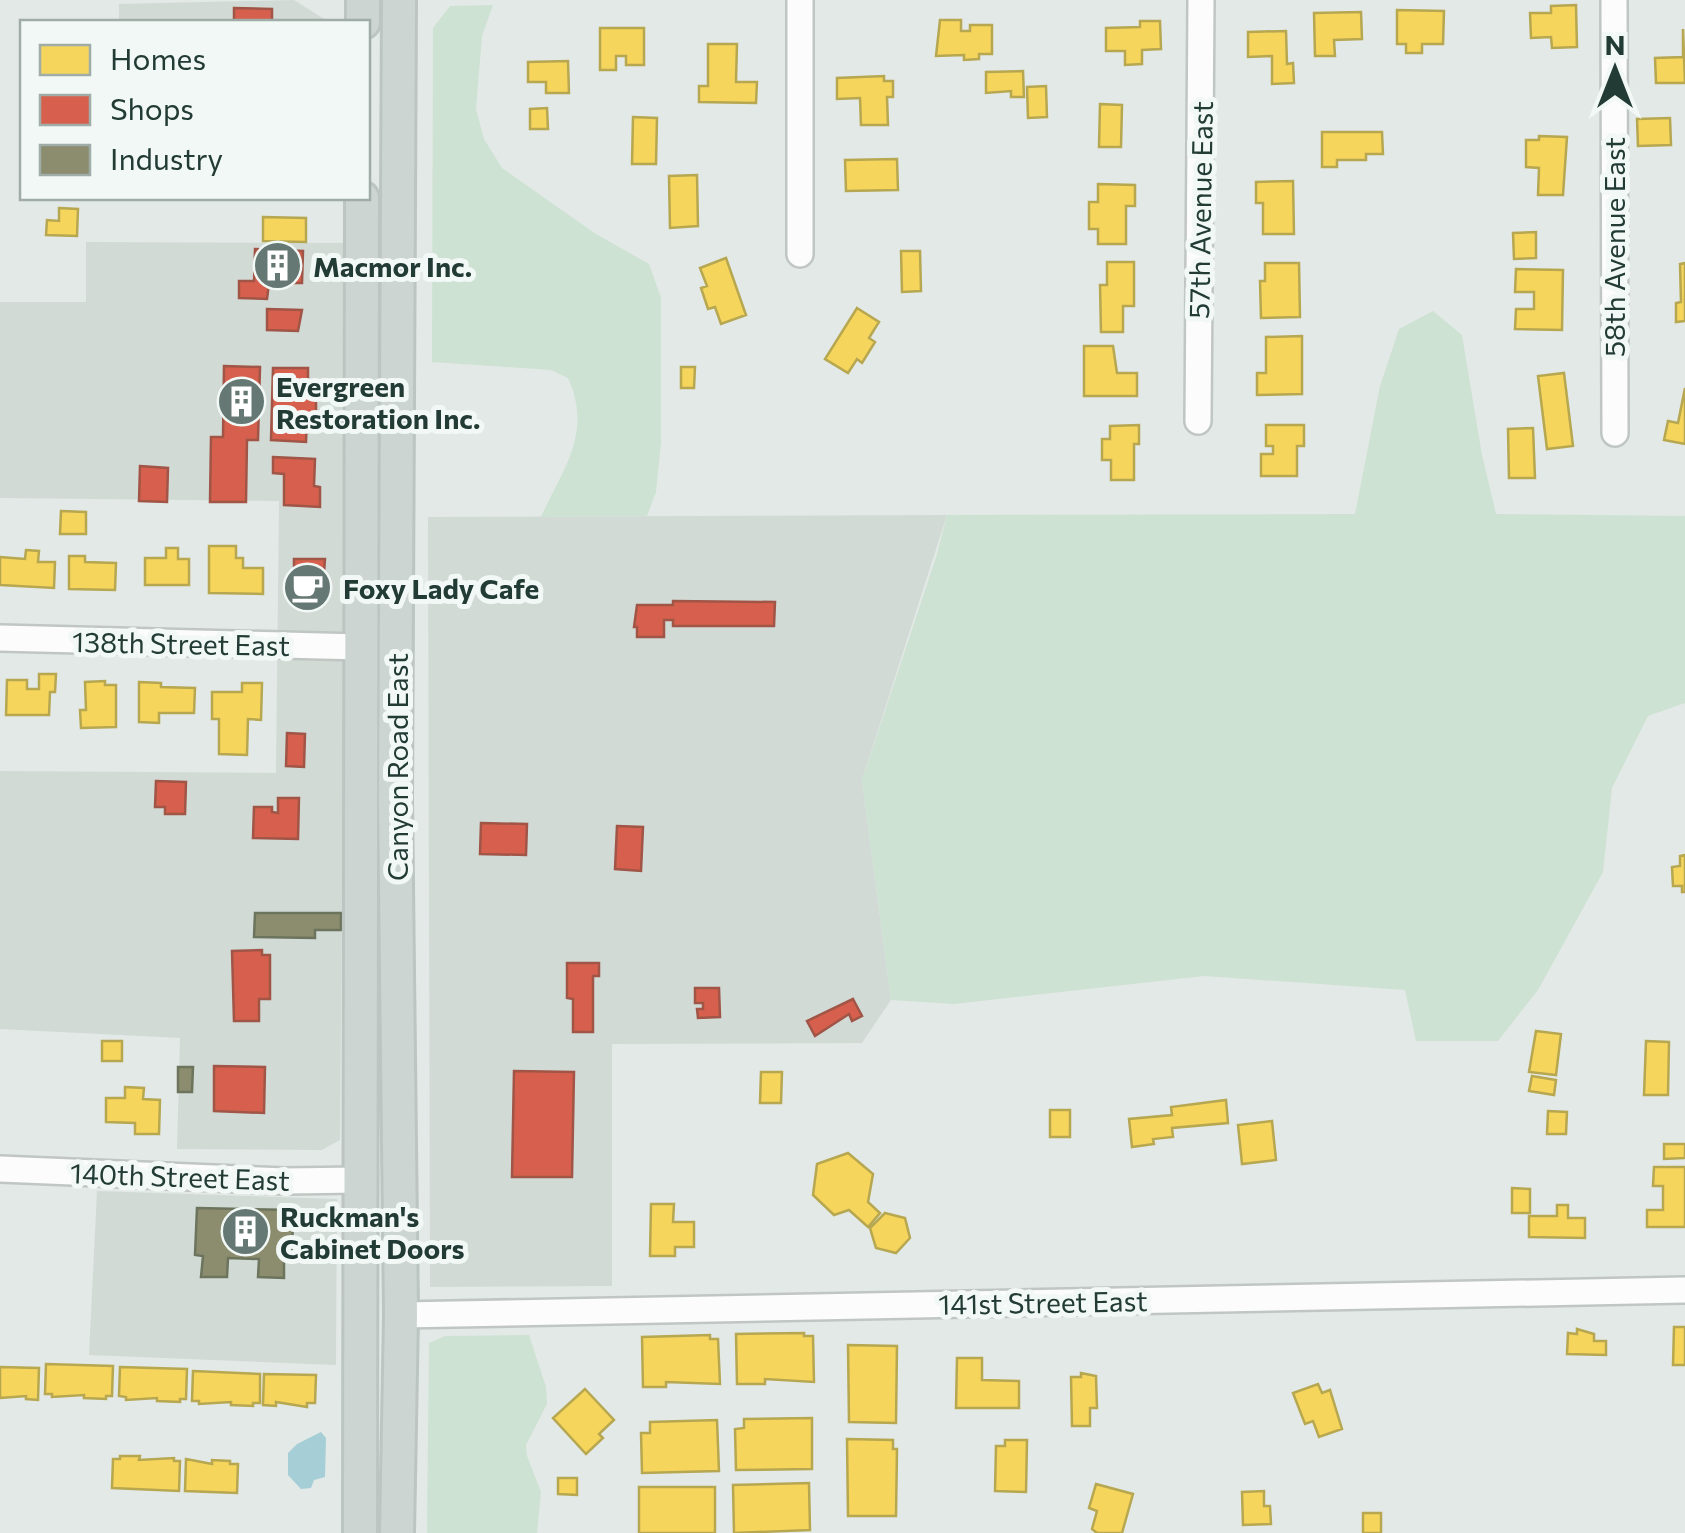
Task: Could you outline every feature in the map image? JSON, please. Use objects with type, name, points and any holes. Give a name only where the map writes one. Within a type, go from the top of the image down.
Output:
[{"type":"main road","name":"Canyon Road East","points":[[397,1533],[399,0]]},
{"type":"main road","name":"Canyon Road East","points":[[360,1533],[362,200]]},
{"type":"main road","points":[[362,647],[373,652],[380,662],[395,799]]},
{"type":"main road","points":[[360,1180],[380,1299],[384,1309],[400,1315]]},
{"type":"street","points":[[800,0],[800,254]]},
{"type":"street","name":"57th Avenue East","points":[[1198,421],[1202,0]]},
{"type":"street","name":"58th Avenue East","points":[[1614,0],[1615,433]]},
{"type":"street","name":"138th Street East","points":[[0,638],[362,647]]},
{"type":"street","name":"140th Street East","points":[[0,1170],[284,1181],[360,1180]]},
{"type":"street","name":"141st Street East","points":[[400,1315],[1685,1290]]},
{"type":"shaded area","points":[[294,0],[326,20],[119,20],[119,4]]},
{"type":"shaded area","points":[[86,242],[347,243],[340,1140],[322,1150],[177,1149],[180,1038],[0,1029],[0,771],[276,773],[279,501],[0,498],[0,302],[86,302]]},
{"type":"shaded area","points":[[947,515],[862,780],[891,1000],[862,1043],[612,1044],[612,1286],[430,1287],[428,517]]},
{"type":"shaded area","points":[[97,1191],[337,1199],[336,1365],[89,1355]]},
{"type":"green space","points":[[493,5],[482,36],[476,109],[484,139],[502,168],[596,234],[649,264],[661,298],[661,443],[656,492],[647,516],[541,517],[566,466],[576,433],[575,398],[568,378],[551,370],[432,362],[433,28],[450,6]]},
{"type":"green space","points":[[1433,311],[1462,335],[1496,514],[1685,516],[1685,703],[1648,716],[1612,788],[1603,872],[1538,990],[1498,1041],[1416,1041],[1405,990],[1204,976],[954,1004],[891,1000],[862,780],[947,515],[1355,514],[1380,386],[1399,329]]},
{"type":"green space","points":[[529,1335],[546,1387],[547,1404],[526,1445],[541,1492],[537,1533],[427,1533],[429,1343],[445,1336]]},
{"type":"water","points":[[321,1432],[326,1438],[325,1477],[314,1480],[311,1488],[301,1489],[288,1475],[288,1453]]},
{"type":"building: Homes","points":[[1576,5],[1577,47],[1552,48],[1551,37],[1531,38],[1530,13],[1551,13],[1551,6]]},
{"type":"building: Homes","points":[[1397,10],[1444,11],[1443,44],[1422,44],[1422,53],[1406,53],[1406,44],[1397,44]]},
{"type":"building: Homes","points":[[1361,12],[1362,39],[1334,40],[1335,56],[1315,56],[1314,13]]},
{"type":"building: Homes","points":[[940,20],[961,20],[961,31],[970,31],[970,25],[992,25],[992,54],[964,60],[964,55],[936,56]]},
{"type":"building: Homes","points":[[1140,21],[1160,21],[1161,49],[1142,50],[1142,64],[1125,65],[1125,51],[1106,51],[1106,28],[1140,27]]},
{"type":"building: Homes","points":[[600,28],[644,28],[644,65],[626,65],[626,56],[616,56],[616,70],[600,70]]},
{"type":"building: Homes","points":[[1683,29],[1685,83],[1656,83],[1655,58],[1683,57]]},
{"type":"building: Homes","points":[[1286,31],[1287,64],[1293,63],[1294,83],[1272,84],[1272,56],[1248,57],[1248,32]]},
{"type":"building: Homes","points":[[708,44],[737,44],[736,82],[757,82],[756,103],[699,102],[699,86],[708,86]]},
{"type":"building: Homes","points":[[568,61],[569,93],[546,93],[546,82],[528,82],[528,62]]},
{"type":"building: Homes","points":[[1023,71],[1024,97],[1011,97],[1011,91],[986,93],[986,72]]},
{"type":"building: Homes","points":[[884,76],[884,81],[893,81],[893,97],[887,97],[888,125],[861,125],[860,98],[837,99],[837,78]]},
{"type":"building: Homes","points":[[1046,86],[1047,117],[1028,118],[1027,87]]},
{"type":"building: Homes","points":[[1100,104],[1122,105],[1121,147],[1099,147]]},
{"type":"building: Homes","points":[[547,108],[548,129],[530,129],[530,109]]},
{"type":"building: Homes","points":[[633,117],[657,118],[656,164],[632,164]]},
{"type":"building: Homes","points":[[1670,118],[1671,145],[1638,146],[1637,119]]},
{"type":"building: Homes","points":[[1322,132],[1382,132],[1383,154],[1366,154],[1366,160],[1337,160],[1337,167],[1322,167]]},
{"type":"building: Homes","points":[[1539,136],[1567,137],[1563,195],[1538,195],[1539,168],[1526,167],[1526,140],[1539,140]]},
{"type":"building: Homes","points":[[897,159],[898,190],[846,191],[845,160]]},
{"type":"building: Homes","points":[[697,175],[698,226],[670,228],[669,176]]},
{"type":"building: Homes","points":[[1293,181],[1294,234],[1263,234],[1263,203],[1256,203],[1256,182]]},
{"type":"building: Homes","points":[[1098,184],[1135,185],[1135,206],[1126,206],[1126,244],[1098,244],[1098,229],[1089,229],[1089,202],[1098,202]]},
{"type":"building: Homes","points":[[59,208],[78,209],[77,236],[46,235],[47,220],[59,221]]},
{"type":"building: Homes","points":[[263,217],[306,218],[306,242],[263,241]]},
{"type":"building: Homes","points":[[1536,232],[1536,258],[1514,259],[1513,233]]},
{"type":"building: Homes","points":[[901,251],[920,251],[921,291],[902,292]]},
{"type":"building: Homes","points":[[726,258],[746,315],[721,324],[715,307],[708,309],[701,288],[707,286],[700,268]]},
{"type":"building: Homes","points":[[1107,262],[1134,262],[1134,306],[1123,306],[1123,332],[1101,332],[1100,285],[1107,285]]},
{"type":"building: Homes","points":[[1265,263],[1299,263],[1300,317],[1261,318],[1260,281],[1265,281]]},
{"type":"building: Homes","points":[[1685,263],[1685,321],[1676,322],[1676,303],[1681,302],[1680,264]]},
{"type":"building: Homes","points":[[1516,269],[1563,270],[1562,330],[1515,329],[1516,309],[1534,309],[1534,292],[1515,292]]},
{"type":"building: Homes","points":[[857,308],[879,322],[869,338],[875,342],[862,363],[857,359],[848,373],[825,359]]},
{"type":"building: Homes","points":[[1302,336],[1302,394],[1257,395],[1257,373],[1266,373],[1266,337]]},
{"type":"building: Homes","points":[[1084,346],[1113,346],[1117,373],[1137,373],[1137,396],[1084,396]]},
{"type":"building: Homes","points":[[681,367],[695,367],[694,388],[681,388]]},
{"type":"building: Homes","points":[[1564,373],[1573,446],[1547,449],[1538,376]]},
{"type":"building: Homes","points":[[1685,388],[1685,444],[1664,440],[1668,421],[1678,423]]},
{"type":"building: Homes","points":[[1139,425],[1139,444],[1134,444],[1134,480],[1111,480],[1111,460],[1102,460],[1102,439],[1110,439],[1110,426]]},
{"type":"building: Homes","points":[[1266,425],[1304,425],[1304,446],[1297,446],[1297,476],[1261,476],[1261,454],[1273,454],[1273,446],[1266,446]]},
{"type":"building: Homes","points":[[1533,428],[1535,478],[1509,478],[1508,429]]},
{"type":"building: Homes","points":[[61,511],[86,512],[86,534],[60,534]]},
{"type":"building: Homes","points":[[209,546],[236,546],[236,558],[243,558],[243,568],[263,568],[263,594],[209,593]]},
{"type":"building: Homes","points":[[166,548],[178,548],[178,559],[189,559],[189,585],[145,585],[145,558],[166,558]]},
{"type":"building: Homes","points":[[26,550],[39,551],[38,562],[55,562],[54,588],[0,585],[0,557],[25,559]]},
{"type":"building: Homes","points":[[69,556],[85,556],[85,562],[116,563],[115,590],[69,589]]},
{"type":"building: Homes","points":[[39,674],[56,674],[49,715],[6,715],[7,680],[27,680],[27,689],[39,689]]},
{"type":"building: Homes","points":[[105,681],[105,685],[116,685],[116,727],[81,728],[80,710],[86,710],[85,682]]},
{"type":"building: Homes","points":[[139,682],[195,688],[194,713],[159,713],[159,723],[139,722]]},
{"type":"building: Homes","points":[[242,683],[262,683],[261,720],[248,719],[247,755],[219,754],[219,719],[212,719],[212,692],[242,692]]},
{"type":"building: Homes","points":[[1685,855],[1682,892],[1682,886],[1673,886],[1672,867],[1680,866],[1680,856]]},
{"type":"building: Homes","points":[[1536,1031],[1561,1034],[1556,1075],[1529,1072]]},
{"type":"building: Homes","points":[[102,1041],[122,1041],[122,1061],[102,1061]]},
{"type":"building: Homes","points":[[1646,1041],[1669,1042],[1668,1095],[1644,1095]]},
{"type":"building: Homes","points":[[761,1072],[782,1072],[781,1103],[760,1103]]},
{"type":"building: Homes","points":[[1532,1076],[1556,1080],[1554,1095],[1529,1091]]},
{"type":"building: Homes","points":[[125,1087],[144,1088],[143,1099],[160,1100],[159,1134],[135,1134],[135,1123],[106,1122],[106,1098],[125,1098]]},
{"type":"building: Homes","points":[[1226,1100],[1228,1123],[1172,1128],[1173,1137],[1132,1147],[1129,1119],[1172,1115],[1171,1107]]},
{"type":"building: Homes","points":[[1050,1110],[1070,1110],[1070,1137],[1050,1137]]},
{"type":"building: Homes","points":[[1548,1111],[1567,1112],[1566,1134],[1547,1134]]},
{"type":"building: Homes","points":[[1272,1121],[1276,1160],[1242,1164],[1238,1125]]},
{"type":"building: Homes","points":[[1664,1144],[1685,1144],[1685,1158],[1664,1159]]},
{"type":"building: Homes","points":[[848,1153],[873,1174],[868,1202],[880,1213],[868,1227],[849,1210],[834,1215],[813,1195],[817,1164]]},
{"type":"building: Homes","points":[[1654,1167],[1685,1167],[1685,1227],[1647,1227],[1647,1210],[1663,1210],[1663,1186],[1653,1186]]},
{"type":"building: Homes","points":[[1512,1188],[1530,1189],[1530,1213],[1512,1213]]},
{"type":"building: Homes","points":[[651,1204],[674,1204],[673,1222],[694,1222],[694,1247],[675,1247],[675,1256],[650,1256]]},
{"type":"building: Homes","points":[[1557,1205],[1568,1205],[1568,1218],[1585,1218],[1585,1238],[1529,1237],[1529,1216],[1557,1216]]},
{"type":"building: Homes","points":[[885,1213],[905,1218],[910,1238],[896,1253],[876,1248],[870,1228]]},
{"type":"building: Homes","points":[[1674,1327],[1685,1327],[1685,1365],[1673,1365]]},
{"type":"building: Homes","points":[[1577,1329],[1594,1334],[1594,1341],[1606,1341],[1606,1355],[1567,1354],[1568,1333],[1577,1334]]},
{"type":"building: Homes","points":[[736,1334],[813,1336],[814,1382],[765,1379],[765,1384],[737,1384]]},
{"type":"building: Homes","points":[[710,1335],[710,1339],[718,1339],[720,1384],[666,1382],[666,1387],[643,1387],[642,1337]]},
{"type":"building: Homes","points":[[848,1345],[897,1346],[896,1423],[849,1422]]},
{"type":"building: Homes","points":[[957,1358],[982,1358],[982,1380],[1019,1381],[1019,1408],[956,1408]]},
{"type":"building: Homes","points":[[46,1364],[113,1366],[112,1396],[106,1399],[45,1394]]},
{"type":"building: Homes","points":[[0,1367],[39,1368],[38,1400],[26,1396],[0,1398]]},
{"type":"building: Homes","points":[[120,1367],[187,1369],[186,1399],[126,1400],[119,1396]]},
{"type":"building: Homes","points":[[193,1371],[260,1374],[260,1403],[253,1406],[192,1401]]},
{"type":"building: Homes","points":[[1081,1373],[1096,1376],[1097,1408],[1090,1408],[1090,1426],[1072,1426],[1071,1377],[1081,1377]]},
{"type":"building: Homes","points":[[264,1374],[316,1375],[315,1403],[307,1403],[307,1407],[276,1402],[276,1406],[263,1405]]},
{"type":"building: Homes","points":[[1318,1384],[1322,1393],[1330,1390],[1342,1429],[1319,1437],[1313,1421],[1305,1424],[1293,1393]]},
{"type":"building: Homes","points":[[585,1389],[614,1420],[586,1454],[553,1418]]},
{"type":"building: Homes","points":[[812,1418],[812,1469],[736,1470],[735,1429],[744,1428],[744,1419]]},
{"type":"building: Homes","points":[[717,1420],[719,1471],[642,1473],[641,1433],[650,1433],[650,1422]]},
{"type":"building: Homes","points":[[847,1439],[893,1440],[893,1449],[897,1449],[896,1516],[848,1516]]},
{"type":"building: Homes","points":[[1005,1440],[1027,1440],[1026,1492],[995,1491],[996,1446],[1005,1446]]},
{"type":"building: Homes","points":[[120,1456],[180,1461],[179,1491],[112,1488],[113,1459]]},
{"type":"building: Homes","points":[[186,1459],[238,1464],[237,1493],[185,1491]]},
{"type":"building: Homes","points":[[558,1478],[577,1478],[577,1495],[558,1494]]},
{"type":"building: Homes","points":[[809,1483],[810,1530],[734,1533],[733,1485]]},
{"type":"building: Homes","points":[[1096,1484],[1133,1494],[1122,1533],[1097,1533],[1092,1529],[1097,1511],[1089,1508]]},
{"type":"building: Homes","points":[[639,1487],[715,1487],[715,1533],[639,1533]]},
{"type":"building: Homes","points":[[1264,1491],[1264,1506],[1270,1506],[1271,1524],[1243,1525],[1242,1492]]},
{"type":"building: Homes","points":[[1363,1513],[1381,1513],[1381,1533],[1363,1533]]},
{"type":"building: Shops","points":[[234,8],[272,9],[272,20],[234,20]]},
{"type":"building: Shops","name":"Macmor Inc.","points":[[255,249],[303,251],[302,283],[269,283],[267,299],[239,298],[239,281],[254,281]]},
{"type":"building: Shops","points":[[267,309],[302,310],[298,331],[267,330]]},
{"type":"building: Shops","name":"Evergreen Restoration Inc.","points":[[224,366],[260,367],[258,440],[247,440],[246,502],[210,502],[211,437],[223,437]]},
{"type":"building: Shops","points":[[273,368],[308,368],[308,390],[316,391],[316,418],[307,418],[306,442],[271,440]]},
{"type":"building: Shops","points":[[273,457],[315,459],[314,486],[320,487],[320,507],[284,505],[284,474],[273,473]]},
{"type":"building: Shops","points":[[140,466],[168,468],[167,502],[139,501]]},
{"type":"building: Shops","name":"Foxy Lady Cafe","points":[[294,559],[325,559],[322,600],[294,600]]},
{"type":"building: Shops","points":[[673,601],[775,602],[774,626],[673,626],[673,620],[664,620],[664,637],[637,637],[637,605],[673,605]]},
{"type":"building: Shops","points":[[287,733],[305,734],[304,767],[286,766]]},
{"type":"building: Shops","points":[[156,781],[186,782],[185,814],[165,814],[165,807],[155,807]]},
{"type":"building: Shops","points":[[278,798],[299,798],[298,839],[253,838],[254,807],[272,807],[272,812],[278,813]]},
{"type":"building: Shops","points":[[481,823],[527,824],[526,855],[480,854]]},
{"type":"building: Shops","points":[[617,826],[643,827],[641,871],[615,869]]},
{"type":"building: Shops","points":[[262,950],[262,955],[270,955],[270,999],[259,999],[259,1021],[234,1021],[232,951]]},
{"type":"building: Shops","points":[[567,963],[599,963],[599,976],[593,976],[593,1032],[573,1032],[573,999],[567,998]]},
{"type":"building: Shops","points":[[695,988],[719,988],[720,1017],[698,1018],[697,1009],[703,1009],[703,1003],[695,1003]]},
{"type":"building: Shops","points":[[853,999],[862,1016],[852,1021],[849,1014],[815,1036],[807,1021]]},
{"type":"building: Shops","points":[[214,1066],[265,1067],[264,1113],[214,1111]]},
{"type":"building: Shops","points":[[514,1071],[574,1072],[572,1177],[512,1177]]},
{"type":"building: Industry","points":[[255,913],[341,913],[341,930],[315,930],[315,938],[254,937]]},
{"type":"building: Industry","points":[[178,1067],[193,1067],[192,1092],[178,1092]]},
{"type":"building: Industry","name":"Ruckman's Cabinet Doors","points":[[197,1208],[294,1210],[291,1259],[284,1258],[284,1278],[258,1277],[259,1259],[228,1258],[227,1277],[201,1277],[203,1256],[195,1255]]},
{"type":"place","name":"Macmor Inc.","points":[[278,266]]},
{"type":"place","name":"Evergreen Restoration Inc.","points":[[241,402]]},
{"type":"place","name":"Foxy Lady Cafe","points":[[308,588]]},
{"type":"place","name":"Ruckman's Cabinet Doors","points":[[245,1232]]}]
